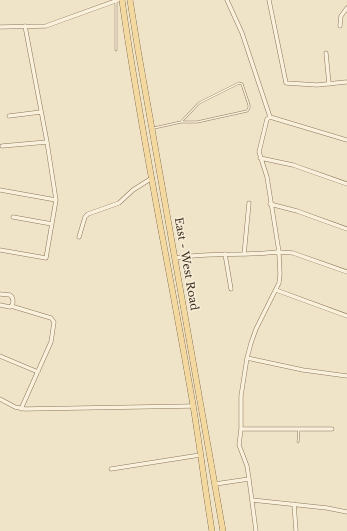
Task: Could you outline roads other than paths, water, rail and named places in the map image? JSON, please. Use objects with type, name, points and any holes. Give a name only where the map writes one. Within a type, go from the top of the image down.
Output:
[{"type":"main road","name":"East - West Road","points":[[118,0],[130,54],[193,406],[212,531]]},
{"type":"main road","name":"East - West Road","points":[[130,0],[223,531]]},
{"type":"street","points":[[0,27],[46,26],[118,0]]},
{"type":"street","points":[[227,0],[242,32],[270,117]]},
{"type":"street","points":[[269,0],[286,83],[329,84],[346,82]]},
{"type":"street","points":[[340,9],[347,8]]},
{"type":"street","points":[[340,26],[341,16],[347,8]]},
{"type":"street","points":[[0,250],[46,258],[56,200],[47,142],[25,26]]},
{"type":"street","points":[[326,53],[329,84]]},
{"type":"street","points":[[9,116],[41,112]]},
{"type":"street","points":[[270,117],[347,140]]},
{"type":"street","points":[[256,531],[249,479],[240,449],[241,396],[247,358],[256,329],[276,290],[280,274],[279,252],[266,177],[259,152],[260,140],[267,119],[270,117]]},
{"type":"street","points":[[2,146],[47,142]]},
{"type":"street","points":[[260,158],[293,165],[347,184]]},
{"type":"street","points":[[79,237],[85,217],[88,214],[119,203],[133,190],[152,178]]},
{"type":"street","points":[[0,190],[56,200]]},
{"type":"street","points":[[244,255],[249,203]]},
{"type":"street","points":[[270,204],[297,211],[347,229]]},
{"type":"street","points":[[14,217],[52,224]]},
{"type":"street","points":[[175,258],[225,254],[244,255],[286,252],[297,254],[347,272]]},
{"type":"street","points":[[225,254],[231,289]]},
{"type":"street","points":[[276,290],[347,316]]},
{"type":"street","points":[[0,294],[12,296],[13,299],[11,306]]},
{"type":"street","points":[[0,305],[11,306],[53,319],[51,342],[21,409]]},
{"type":"street","points":[[0,356],[38,372]]},
{"type":"street","points":[[247,358],[303,370],[347,376]]},
{"type":"street","points":[[0,399],[21,409],[193,406]]},
{"type":"street","points":[[241,429],[332,429]]},
{"type":"street","points":[[111,469],[200,455]]},
{"type":"street","points":[[215,484],[249,479]]},
{"type":"street","points":[[252,500],[327,508],[347,512]]},
{"type":"street","points":[[294,504],[296,531]]},
{"type":"lane","points":[[116,50],[118,0]]},
{"type":"lane","points":[[152,128],[182,122],[197,122],[247,111],[249,105],[242,84],[239,83],[199,103],[182,122]]},
{"type":"lane","points":[[298,429],[298,442]]}]
